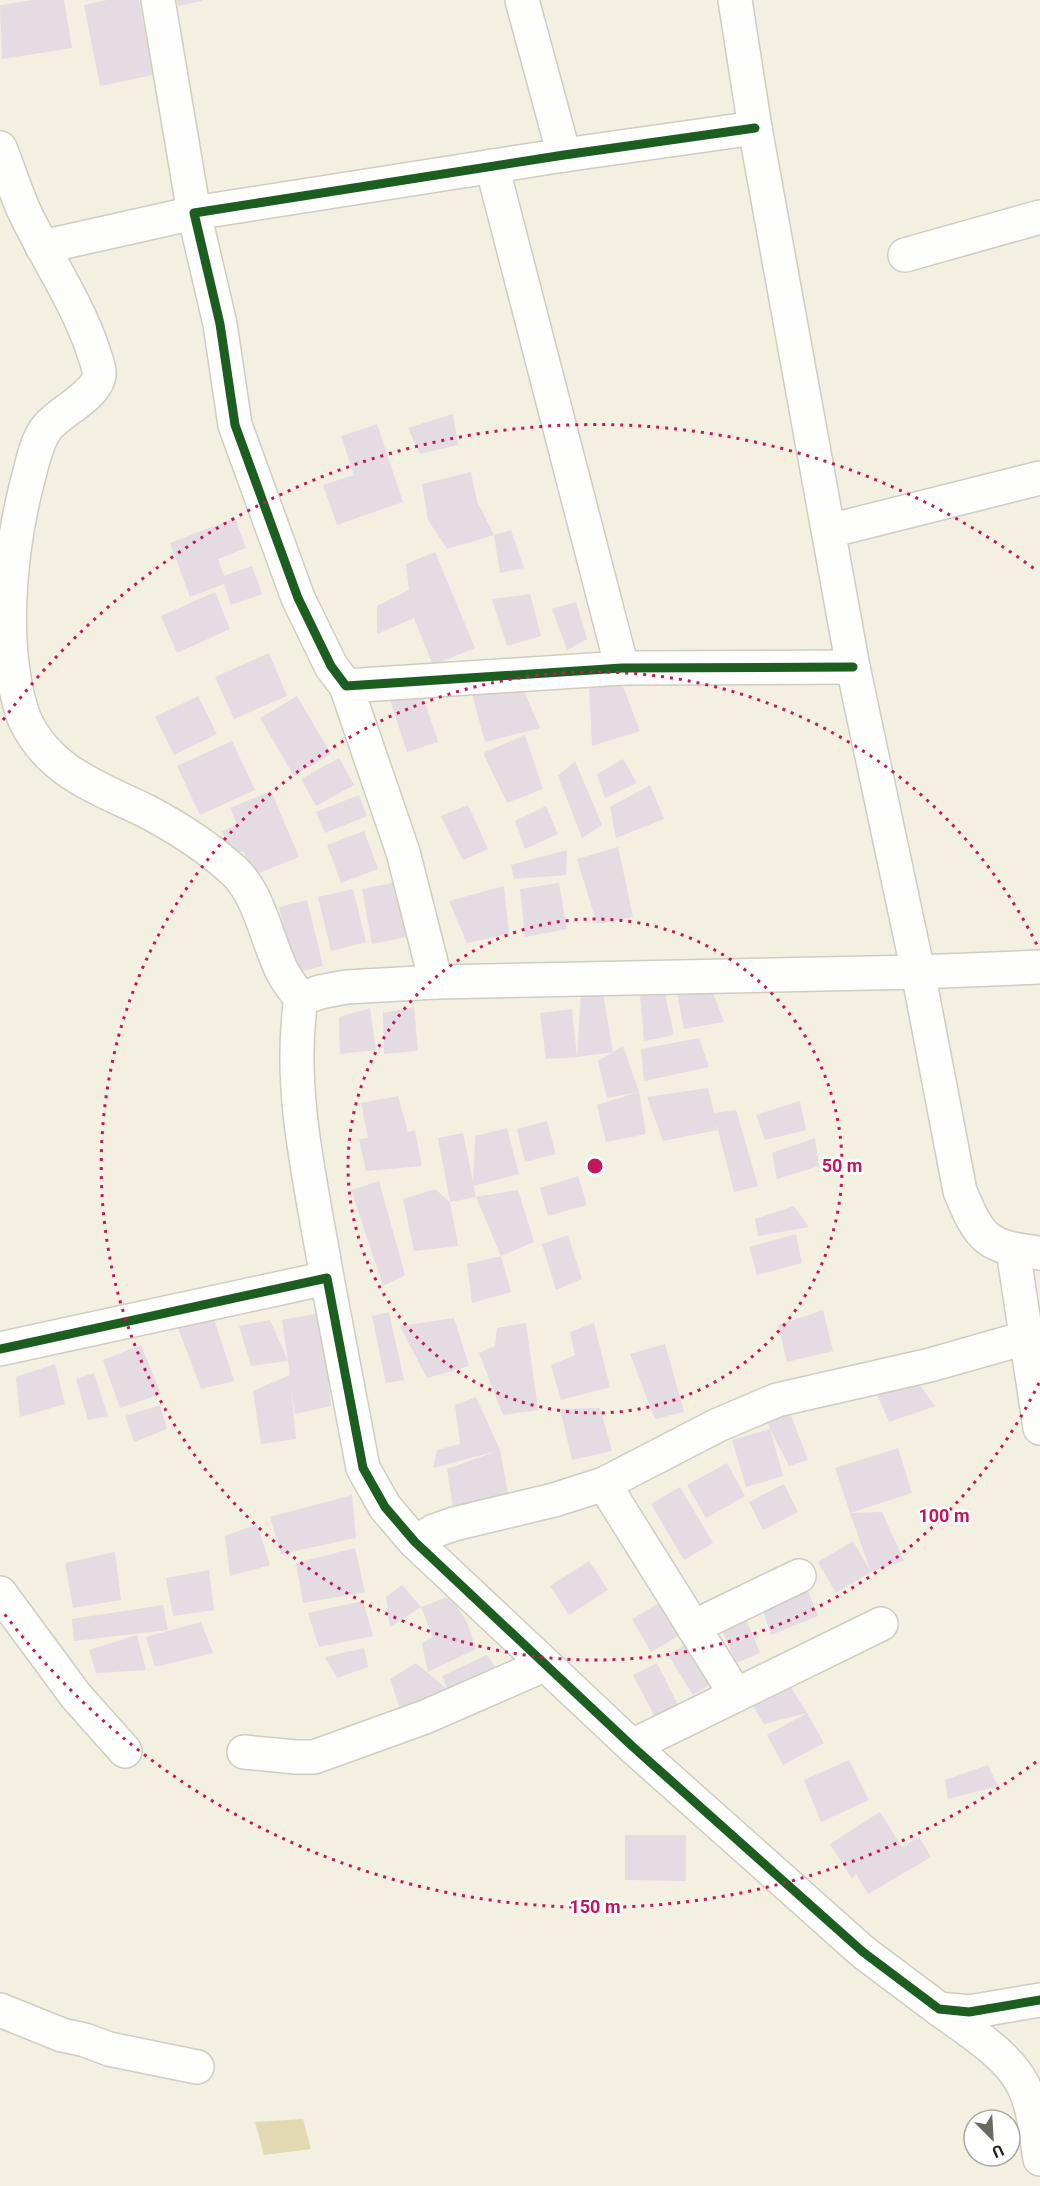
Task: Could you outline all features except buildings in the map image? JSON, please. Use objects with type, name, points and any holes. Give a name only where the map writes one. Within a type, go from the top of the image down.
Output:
[{"type":"street","points":[[158,0],[195,213],[220,324],[235,425],[298,598],[331,666],[346,686],[403,852],[436,982]]},
{"type":"street","points":[[522,0],[564,155]]},
{"type":"street","points":[[735,0],[754,128],[854,667],[918,972],[960,1191],[972,1220],[989,1241],[1027,1251],[1025,1338],[1040,1428]]},
{"type":"street","points":[[42,247],[195,213],[564,155],[754,128]]},
{"type":"street","points":[[0,148],[25,213],[86,330],[99,373],[97,382],[91,391],[62,413],[44,431],[32,464],[20,510],[11,562],[8,600],[7,647],[15,694],[35,740],[78,779],[151,814],[195,841],[236,873],[251,896],[284,973],[301,999],[297,1025],[297,1050],[308,1170],[363,1468],[385,1507],[434,1532],[544,1665],[648,1738],[863,1952],[963,2011],[982,2042],[1010,2066],[1022,2083],[1030,2105],[1040,2159]]},
{"type":"street","points":[[492,166],[622,668]]},
{"type":"street","points":[[905,255],[1040,217]]},
{"type":"street","points":[[829,531],[1040,478]]},
{"type":"street","points":[[346,686],[622,668],[854,667]]},
{"type":"street","points":[[301,999],[320,992],[346,987],[436,982],[918,972],[1040,967]]},
{"type":"street","points":[[0,1349],[325,1267]]},
{"type":"street","points":[[434,1532],[554,1500],[604,1484],[718,1425],[777,1400],[930,1365],[1025,1338]]},
{"type":"street","points":[[604,1484],[736,1695]]},
{"type":"street","points":[[693,1627],[799,1576]]},
{"type":"street","points":[[0,1593],[76,1696],[125,1751]]},
{"type":"street","points":[[648,1738],[881,1623]]},
{"type":"street","points":[[244,1752],[314,1757],[425,1717],[544,1665]]},
{"type":"street","points":[[963,2011],[1040,2000]]},
{"type":"street","points":[[0,2010],[62,2035],[109,2049],[197,2067]]},
{"type":"shaded area","points":[[303,2119],[311,2149],[264,2155],[255,2122]]},
{"type":"cycle path","points":[[755,128],[564,155],[194,213],[220,324],[235,425],[298,598],[331,666],[346,686],[622,668],[853,667]]},
{"type":"cycle path","points":[[0,1349],[327,1278],[363,1468],[385,1507],[415,1542],[632,1746],[863,1952],[939,2009],[969,2012],[1040,2000]]}]
